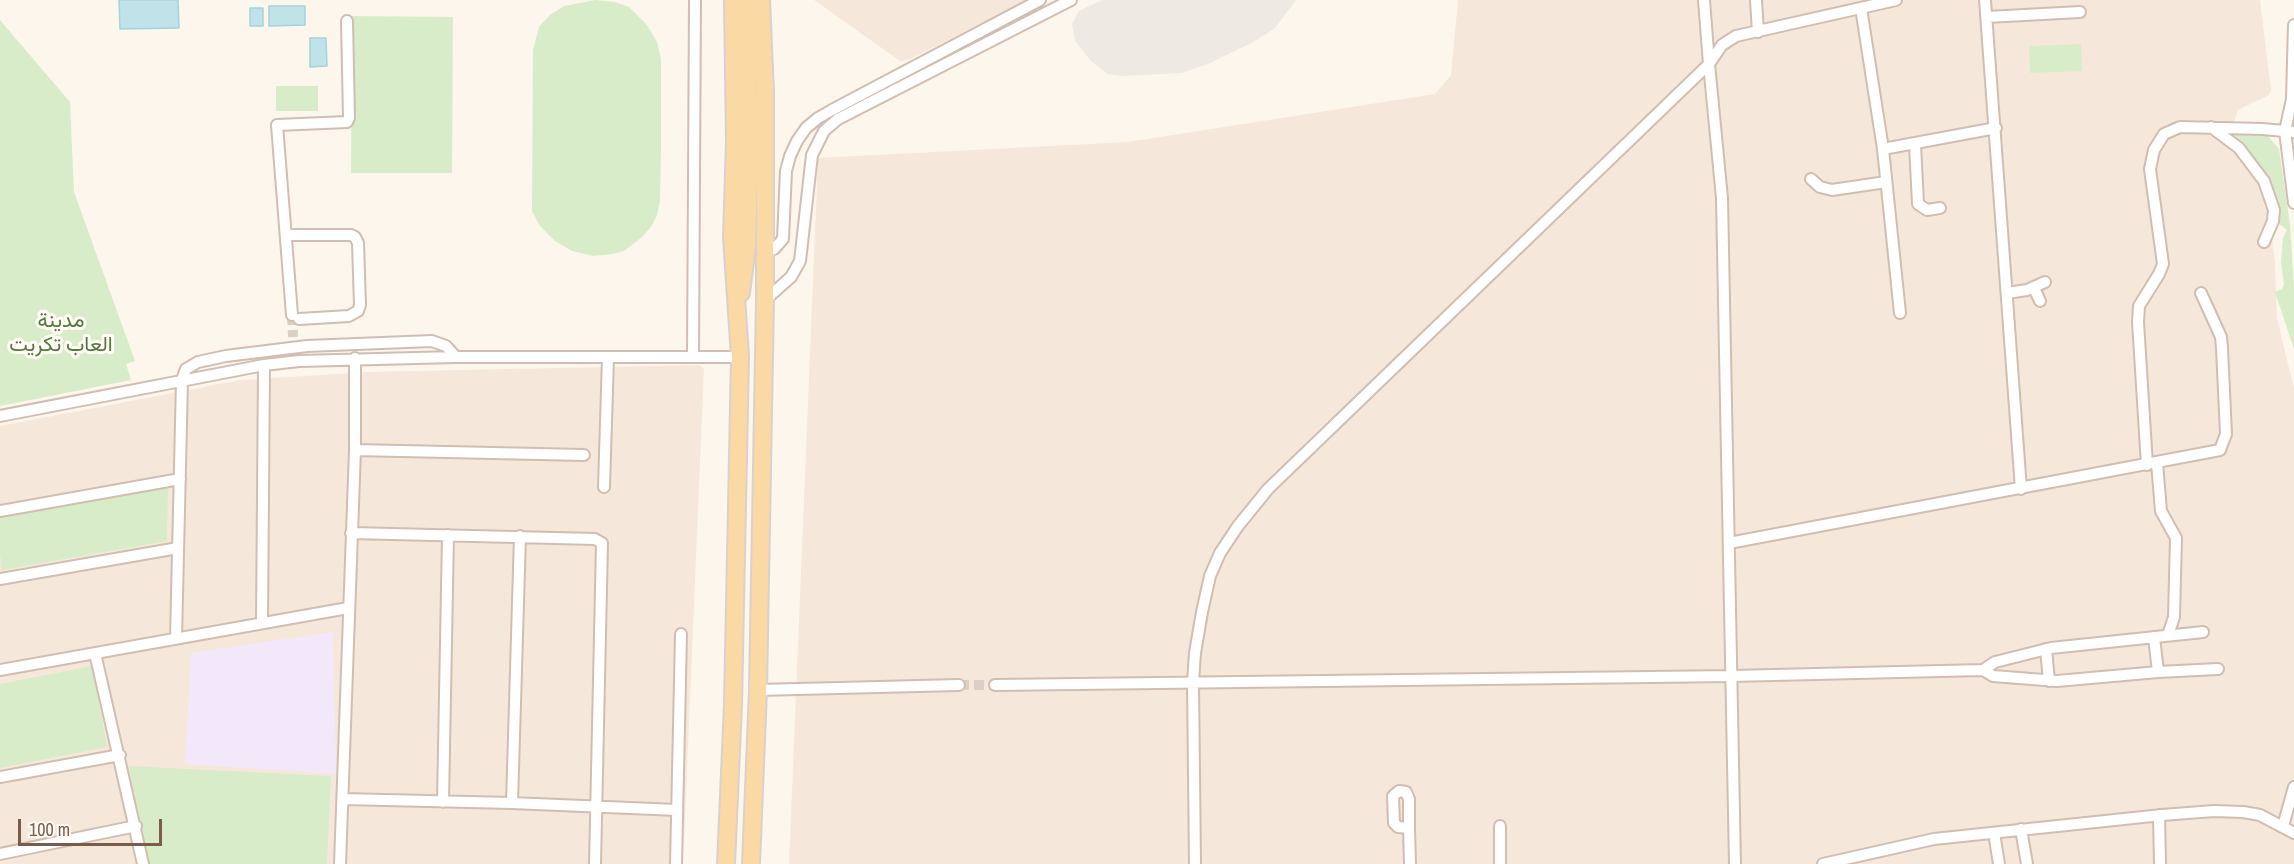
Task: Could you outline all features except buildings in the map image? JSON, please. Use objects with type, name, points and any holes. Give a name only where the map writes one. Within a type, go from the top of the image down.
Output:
[{"type":"main road","points":[[726,864],[733,704],[740,357],[732,237],[735,142],[733,0]]},
{"type":"main road","points":[[738,313],[747,246],[750,138],[746,0]]},
{"type":"main road","points":[[751,864],[758,697],[765,300],[765,92],[761,0]]},
{"type":"main road","points":[[733,704],[758,697]]},
{"type":"street","points":[[693,357],[695,0]]},
{"type":"street","points":[[765,251],[774,249],[783,239],[786,171],[796,141],[812,123],[832,110],[1040,0]]},
{"type":"street","points":[[765,300],[791,277],[800,261],[812,155],[818,138],[824,131],[838,119],[1071,0]]},
{"type":"street","points":[[1704,0],[1708,64],[1722,198],[1735,864]]},
{"type":"street","points":[[1756,0],[1758,32]]},
{"type":"street","points":[[1195,864],[1193,682],[1202,612],[1210,576],[1220,554],[1238,526],[1262,496],[1708,64],[1722,45],[1729,40],[1758,32],[1896,0]]},
{"type":"street","points":[[1985,0],[2021,489]]},
{"type":"street","points":[[1861,8],[1883,149],[1900,313]]},
{"type":"street","points":[[1987,17],[2080,12]]},
{"type":"street","points":[[286,235],[351,235],[355,237],[358,243],[360,305],[358,311],[349,316],[296,317],[286,235],[277,124],[347,122],[349,118],[347,21]]},
{"type":"street","points":[[2294,26],[2290,132],[2294,203]]},
{"type":"street","points":[[2168,635],[2174,617],[2176,538],[2162,511],[2152,464],[2138,315],[2139,306],[2159,274],[2163,256],[2153,195],[2151,162],[2157,142],[2167,131],[2188,126],[2290,132]]},
{"type":"street","points":[[2211,127],[2239,148],[2264,181],[2273,204],[2274,216],[2264,242]]},
{"type":"street","points":[[1883,149],[1996,128]]},
{"type":"street","points":[[1915,144],[1918,204],[1927,210],[1940,208]]},
{"type":"street","points":[[1811,179],[1820,187],[1832,190],[1886,182]]},
{"type":"street","points":[[2007,293],[2034,288],[2045,282]]},
{"type":"street","points":[[2034,288],[2040,301]]},
{"type":"street","points":[[1729,543],[2220,450],[2226,434],[2223,348],[2221,337],[2201,293]]},
{"type":"street","points":[[176,639],[182,380],[186,369],[198,362],[294,342],[432,341],[446,346],[456,357]]},
{"type":"street","points":[[604,487],[608,357]]},
{"type":"street","points":[[0,416],[264,365],[355,358],[740,357]]},
{"type":"street","points":[[340,864],[355,358]]},
{"type":"street","points":[[262,623],[264,365]]},
{"type":"street","points":[[354,450],[584,455]]},
{"type":"street","points":[[0,511],[180,479]]},
{"type":"street","points":[[351,533],[596,539],[603,545],[595,864]]},
{"type":"street","points":[[443,802],[448,535]]},
{"type":"street","points":[[512,803],[520,537]]},
{"type":"street","points":[[0,579],[178,548]]},
{"type":"street","points":[[0,670],[348,608]]},
{"type":"street","points":[[1983,670],[1995,662],[2046,649],[2203,632]]},
{"type":"street","points":[[676,864],[681,634]]},
{"type":"street","points":[[2154,637],[2158,672]]},
{"type":"street","points":[[2046,649],[2049,681]]},
{"type":"street","points":[[95,653],[143,864]]},
{"type":"street","points":[[995,685],[1731,676],[1983,670],[1994,676],[2049,681],[2218,669]]},
{"type":"street","points":[[758,697],[959,685]]},
{"type":"street","points":[[0,777],[120,755]]},
{"type":"street","points":[[2283,826],[2294,787]]},
{"type":"street","points":[[343,799],[677,810]]},
{"type":"street","points":[[1823,864],[1934,839],[2214,811],[2260,815],[2294,833]]},
{"type":"street","points":[[2159,815],[2160,864]]},
{"type":"street","points":[[0,854],[136,826]]},
{"type":"street","points":[[1500,826],[1500,864]]},
{"type":"street","points":[[1409,828],[1410,864]]},
{"type":"street","points":[[2020,829],[2027,864]]},
{"type":"street","points":[[1994,832],[1999,864]]},
{"type":"shaded area","points":[[814,0],[1029,0],[908,60],[900,61]]},
{"type":"shaded area","points":[[1102,0],[1296,0],[1275,28],[1255,41],[1208,64],[1182,73],[1123,76],[1107,74],[1090,60],[1075,41],[1072,24],[1079,11]]},
{"type":"shaded area","points":[[1458,0],[2260,0],[2271,90],[2269,95],[2238,110],[2228,138],[2248,149],[2267,195],[2275,262],[2277,318],[2294,389],[2294,864],[789,864],[818,158],[1128,142],[1435,94],[1451,75]]},
{"type":"shaded area","points":[[699,365],[704,369],[683,864],[0,864],[0,426],[240,380],[368,372]]},
{"type":"shaded area","points":[[333,632],[336,774],[185,764],[191,653]]},
{"type":"green space","points":[[595,0],[615,2],[629,7],[647,25],[657,42],[661,59],[661,151],[660,200],[657,215],[651,227],[624,251],[593,256],[572,251],[555,241],[540,226],[532,211],[533,50],[539,27],[550,15],[564,6]]},
{"type":"green space","points":[[352,16],[453,17],[452,173],[351,173]]},
{"type":"green space","name":"مدينة العاب تكريت","points":[[0,20],[70,102],[74,192],[135,361],[126,364],[131,380],[0,406]]},
{"type":"green space","points":[[2081,44],[2082,71],[2030,73],[2029,46]]},
{"type":"green space","points":[[276,86],[318,86],[318,111],[276,111]]},
{"type":"green space","points":[[2236,135],[2268,136],[2279,149],[2290,224],[2294,289],[2294,349],[2275,292],[2282,289],[2284,285],[2281,262],[2283,238],[2287,230],[2278,223],[2278,208],[2270,183],[2252,156],[2235,138]]},
{"type":"green space","points":[[168,486],[167,541],[2,570],[0,517]]},
{"type":"green space","points":[[92,666],[107,747],[0,768],[0,684]]},
{"type":"green space","points":[[129,766],[331,776],[327,864],[147,864]]},
{"type":"water","points":[[119,0],[178,0],[179,28],[120,29]]},
{"type":"water","points":[[269,6],[305,6],[305,25],[269,26]]},
{"type":"water","points":[[250,8],[263,8],[263,26],[250,26]]},
{"type":"water","points":[[310,38],[326,38],[327,66],[310,67]]},
{"type":"tunnel","points":[[292,315],[293,337]]},
{"type":"tunnel","points":[[959,685],[995,685]]}]
